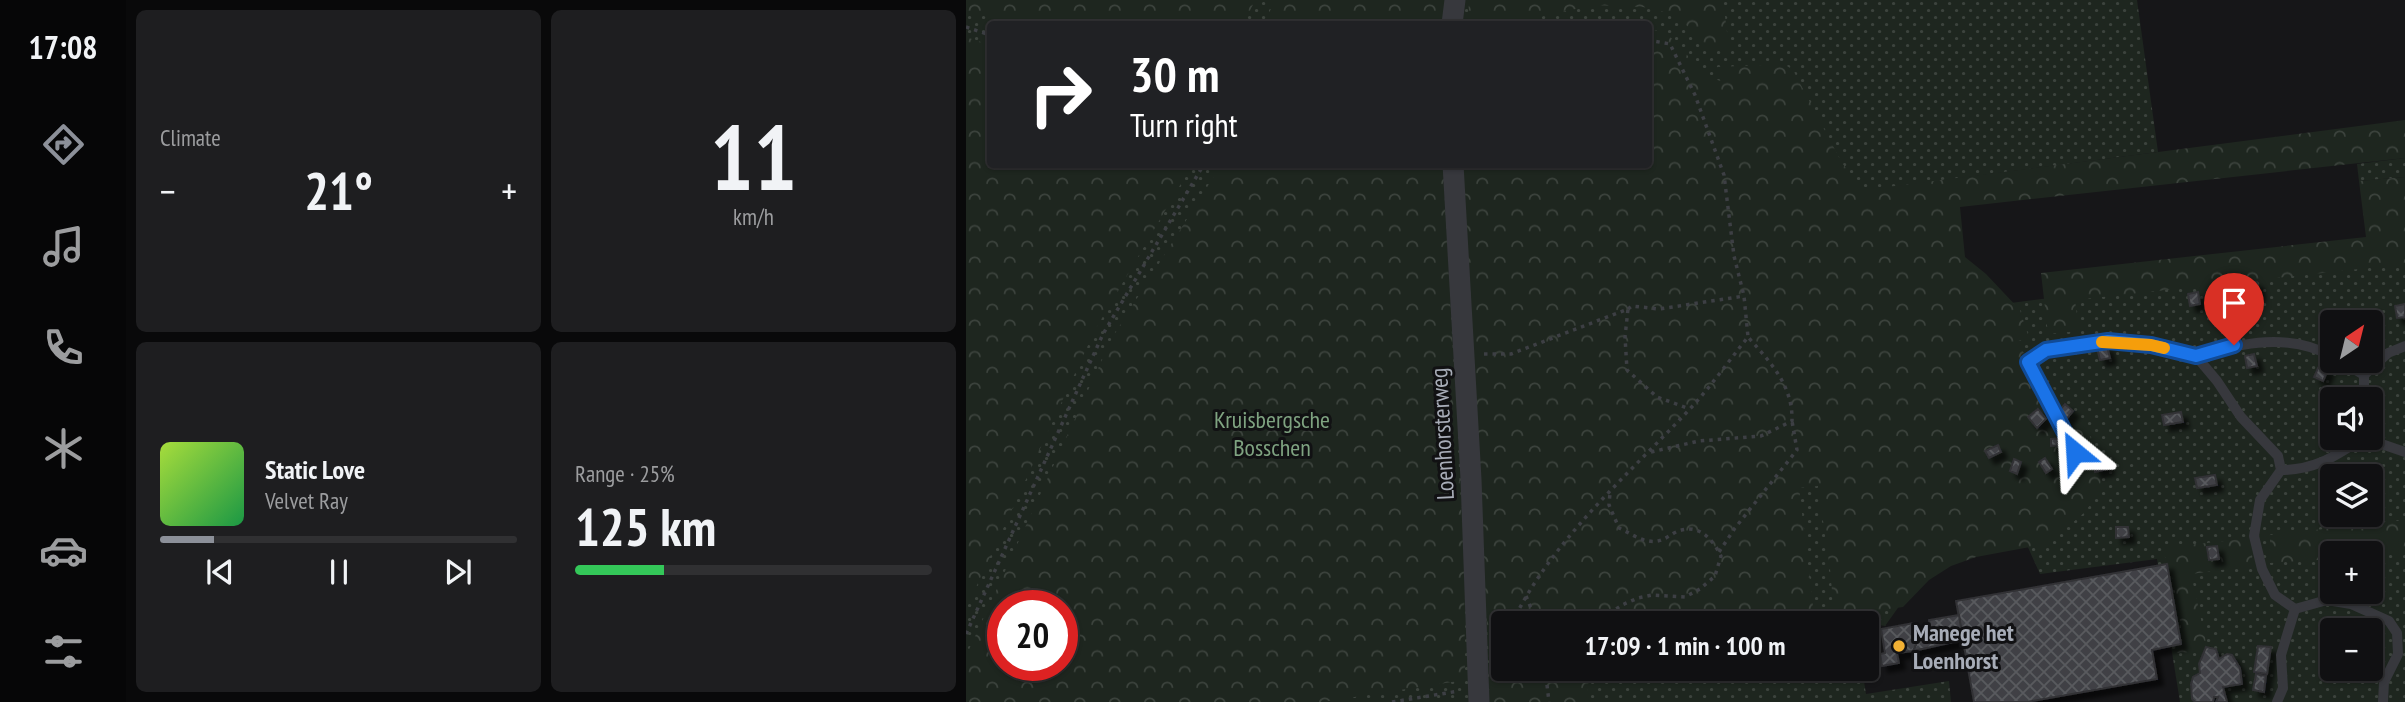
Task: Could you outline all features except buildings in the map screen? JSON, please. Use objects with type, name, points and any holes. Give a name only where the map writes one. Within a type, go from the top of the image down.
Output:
[{"type":"street","points":[[1452,21],[1455,0]]},
{"type":"street","name":"Loenhorsterweg","points":[[1453,168],[1479,702]]},
{"type":"lane","points":[[2075,452],[2028,362],[2046,350],[2108,341],[2151,345],[2196,356],[2234,345],[2281,341],[2320,350]]},
{"type":"lane","points":[[2364,387],[2364,375],[2388,353],[2405,346]]},
{"type":"lane","points":[[2196,356],[2241,417],[2278,456],[2281,470],[2260,500],[2254,536],[2262,569],[2275,595],[2295,608],[2327,600],[2351,604],[2389,621],[2397,633],[2398,654],[2385,682],[2383,702]]},
{"type":"lane","points":[[2383,444],[2405,452]]},
{"type":"lane","points":[[2281,470],[2302,470],[2345,450]]},
{"type":"lane","points":[[2277,702],[2283,688],[2281,655],[2295,608]]},
{"type":"path","points":[[966,27],[987,33]]},
{"type":"path","points":[[1652,41],[1670,44],[1695,95],[1724,175],[1748,337],[1780,373],[1789,394],[1797,450],[1719,552]]},
{"type":"path","points":[[966,634],[1103,334],[1202,168]]},
{"type":"path","points":[[1464,356],[1511,354],[1632,306],[1659,309],[1684,307],[1744,296]]},
{"type":"path","points":[[1628,309],[1625,337],[1627,370],[1657,397],[1690,410]]},
{"type":"path","points":[[1518,611],[1526,594],[1599,501],[1690,410],[1748,337]]},
{"type":"path","points":[[1649,452],[1699,441],[1761,436],[1792,421]]},
{"type":"path","points":[[1610,491],[1609,505],[1619,528],[1649,541],[1665,540],[1677,531],[1697,530],[1712,539],[1721,556],[1715,576],[1685,597],[1652,595],[1638,598],[1613,611]]},
{"type":"path","points":[[1526,594],[1532,611]]},
{"type":"path","points":[[1548,681],[1549,702]]},
{"type":"green space","name":"Kruisbergsche Bosschen","points":[[966,0],[1631,0],[1634,6],[1723,0],[2137,0],[2158,152],[1892,187],[1987,306],[2405,253],[2405,702],[2180,702],[2157,559],[2040,574],[2026,543],[1927,567],[1885,626],[1879,625],[1879,611],[1491,611],[1491,681],[1864,681],[1866,694],[1949,681],[1951,702],[966,702]]},
{"type":"green space","points":[[966,0],[1255,0],[1245,21],[1003,21],[966,11]]},
{"type":"green space","points":[[1275,0],[1447,0],[1445,21],[1265,21]]},
{"type":"green space","points":[[1469,0],[1723,0],[1729,48],[1708,48],[1691,29],[1672,14],[1643,7],[1593,5],[1522,21],[1468,21]]},
{"type":"green space","points":[[1652,30],[1663,32],[1678,43],[1703,76],[1721,81],[1717,67],[1784,64],[1793,70],[1842,163],[1864,190],[2405,120],[2405,158],[1960,207],[1965,257],[1986,274],[2020,310],[2029,338],[2015,342],[2087,429],[2102,473],[2099,492],[2085,512],[2057,536],[2040,545],[1976,557],[1951,566],[1929,580],[1903,607],[1874,611],[1834,611],[1818,486],[1799,488],[1814,611],[1491,611],[1491,681],[1589,681],[1586,702],[1491,702],[1463,168],[1652,168]]},
{"type":"green space","points":[[966,37],[987,44],[987,168],[1190,168],[1095,330],[966,609]]},
{"type":"green space","points":[[2405,158],[2405,177],[2359,181],[2357,164]]},
{"type":"green space","points":[[1219,168],[1443,168],[1464,563],[1465,680],[1322,702],[966,702],[966,656],[987,610],[987,681],[1078,681],[1078,590],[996,590],[1112,338]]},
{"type":"green space","points":[[2405,177],[2405,264],[2075,300],[2079,331],[2048,334],[2041,273],[2366,237],[2359,181]]},
{"type":"green space","points":[[2405,520],[2405,554],[2383,555],[2383,541],[2320,541],[2320,560],[2270,563],[2270,535],[2342,527],[2383,527],[2383,522]]},
{"type":"green space","points":[[2251,538],[2252,566],[2191,574],[2208,651],[2175,653],[2174,649],[2184,647],[2174,583],[2162,548]]},
{"type":"slow traffic","points":[[2102,342],[2164,348]]},
{"type":"place","name":"Manege het Loenhorst","points":[[1899,646]]},
{"type":"route","points":[[2075,452],[2028,362],[2046,350],[2108,341],[2151,345],[2196,356],[2234,345]]}]
